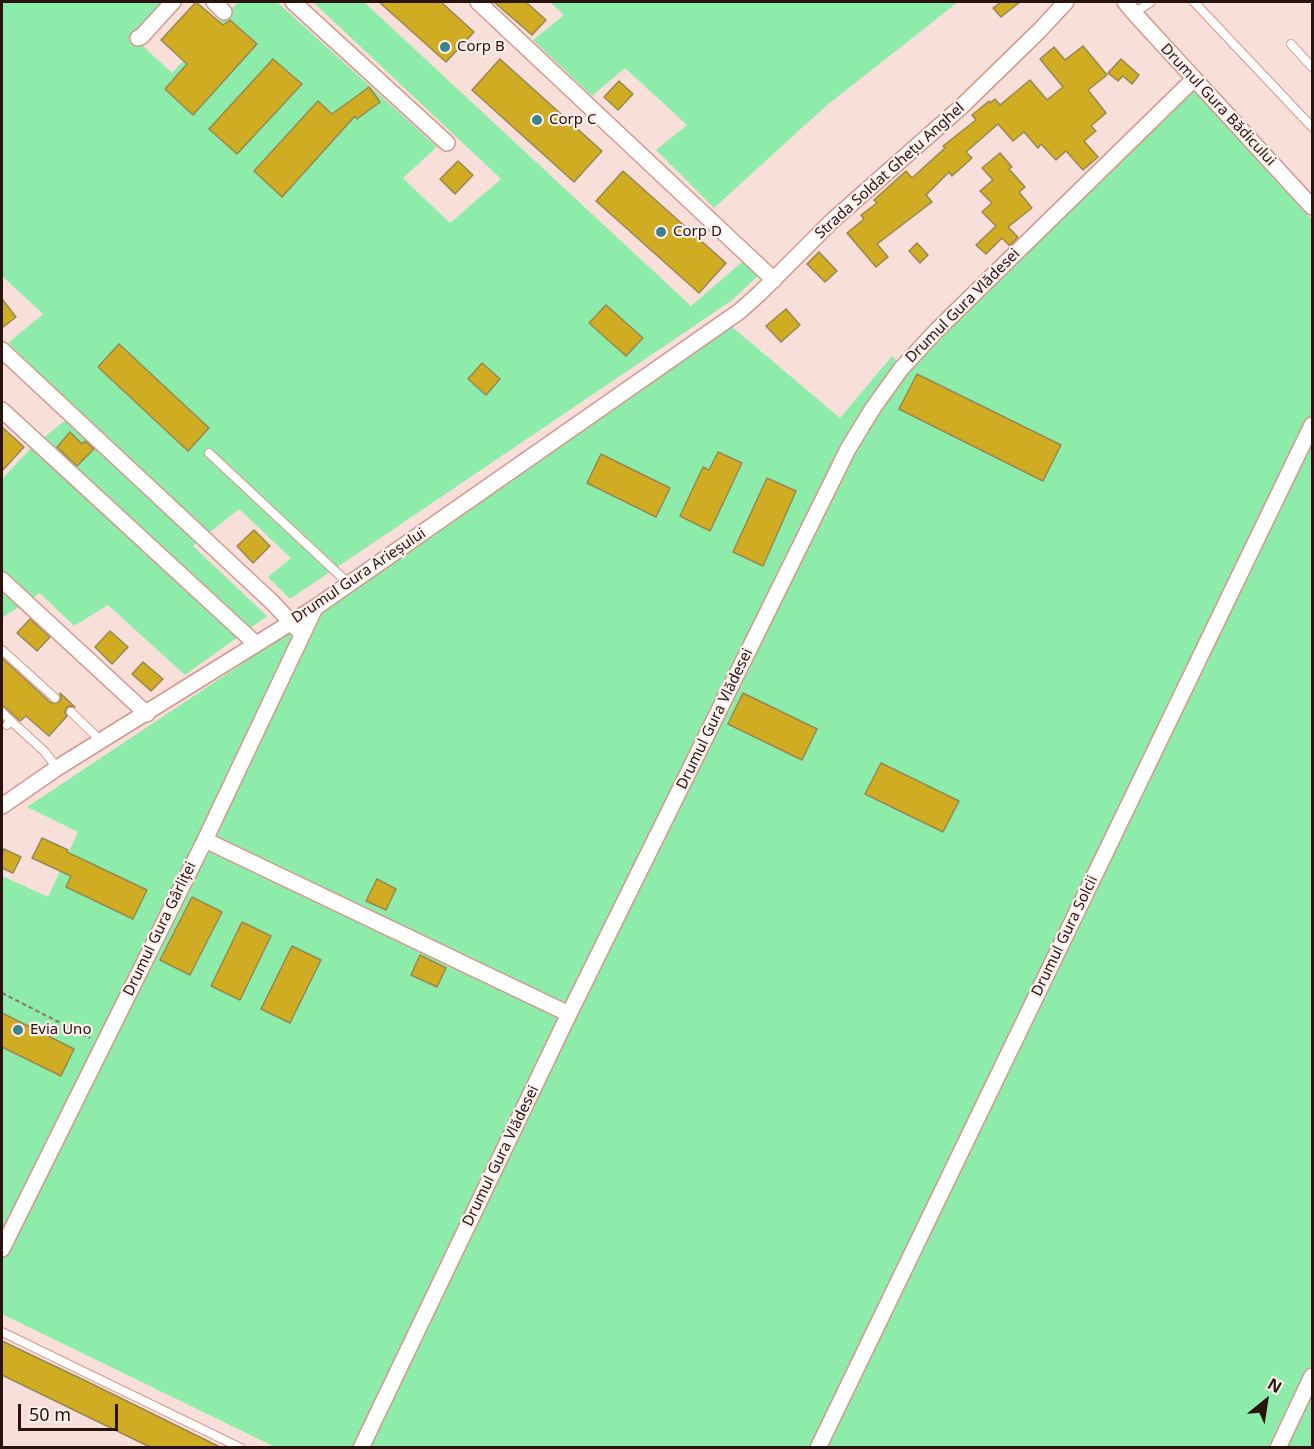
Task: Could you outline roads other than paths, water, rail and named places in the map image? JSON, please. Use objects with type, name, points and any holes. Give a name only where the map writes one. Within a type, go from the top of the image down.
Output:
[{"type":"street","points":[[138,38],[173,2]]},
{"type":"street","points":[[293,2],[447,143]]},
{"type":"street","points":[[478,2],[774,280]]},
{"type":"street","name":"Strada Soldat Ghețu Anghel","points":[[709,334],[745,307],[832,221],[961,107],[1066,2]]},
{"type":"street","points":[[1113,2],[1130,7]]},
{"type":"street","name":"Drumul Gura Bădicului","points":[[1130,7],[1312,207]]},
{"type":"street","name":"Drumul Gura Vlădesei","points":[[361,1448],[569,1014],[848,449],[885,388],[938,330],[1194,79]]},
{"type":"street","name":"Drumul Gura Arieșului","points":[[2,806],[57,768],[316,607],[709,334]]},
{"type":"street","points":[[2,350],[292,622],[302,635]]},
{"type":"street","points":[[2,410],[256,644]]},
{"type":"street","name":"Drumul Gura Solcii","points":[[818,1448],[1312,425]]},
{"type":"street","points":[[2,580],[147,714]]},
{"type":"street","name":"Drumul Gura Gârliței","points":[[2,1249],[205,840],[316,607]]},
{"type":"street","points":[[205,840],[569,1014]]},
{"type":"street","points":[[1278,1448],[1312,1376]]},
{"type":"lane","points":[[1130,7],[1152,2]]},
{"type":"lane","points":[[1194,2],[1312,127]]},
{"type":"lane","points":[[1291,44],[1312,67]]},
{"type":"lane","points":[[209,453],[349,584]]},
{"type":"lane","points":[[2,650],[55,699]]},
{"type":"lane","points":[[2,712],[9,723],[45,752],[57,768]]},
{"type":"lane","points":[[71,712],[101,741]]},
{"type":"lane","points":[[2,1332],[240,1448]]},
{"type":"place","name":"Corp B","points":[[445,47]]},
{"type":"place","name":"Corp C","points":[[537,120]]},
{"type":"place","name":"Corp D","points":[[661,232]]},
{"type":"place","name":"Evia Uno","points":[[18,1030]]}]
